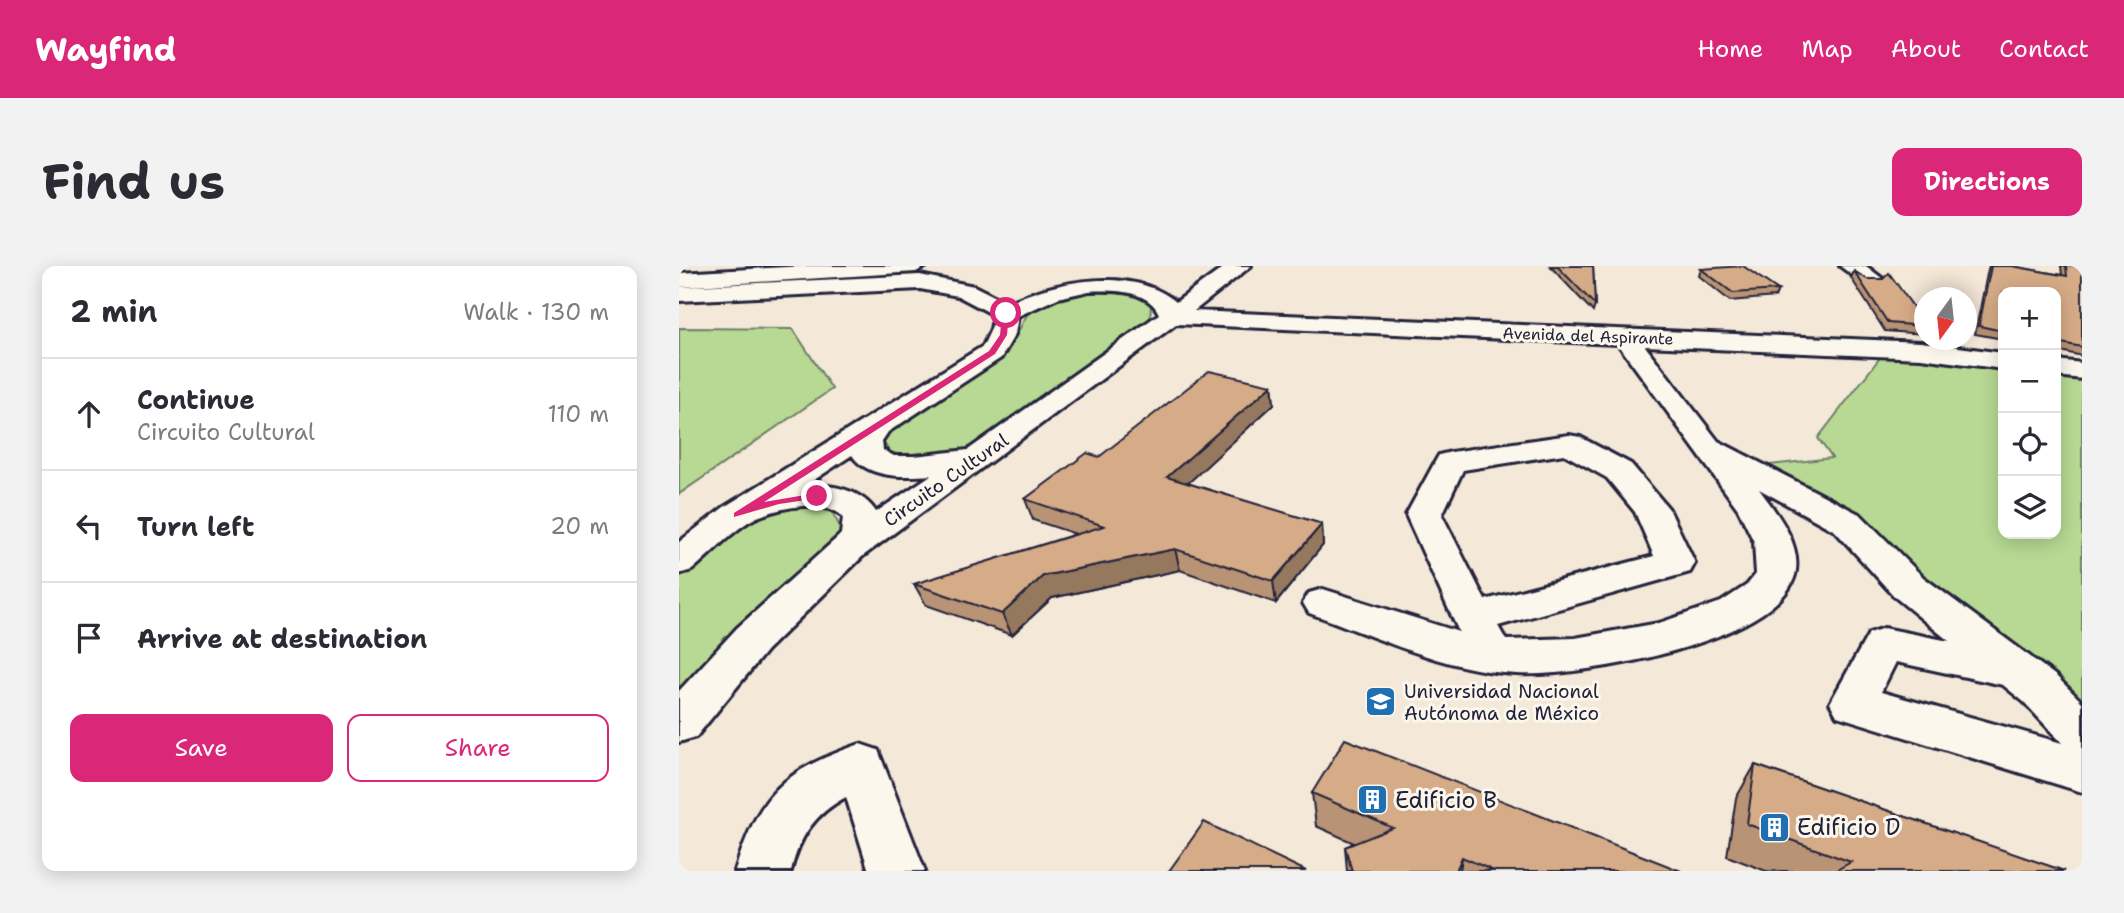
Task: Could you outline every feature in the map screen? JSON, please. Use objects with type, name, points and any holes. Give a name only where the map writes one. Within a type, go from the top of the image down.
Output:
[{"type":"street","points":[[679,280],[916,266]]},
{"type":"street","name":"Circuito Cultural","points":[[679,723],[752,639],[850,547],[987,451],[1163,306],[1240,266]]},
{"type":"street","points":[[1851,266],[1872,279]]},
{"type":"street","points":[[679,294],[920,282],[953,286],[979,295],[1006,313],[1004,335],[992,352],[737,515],[679,561]]},
{"type":"street","name":"Avenida del Aspirante","points":[[1006,313],[1052,292],[1078,286],[1105,285],[1136,288],[1163,306],[1627,339],[1921,349],[1998,359]]},
{"type":"street","points":[[1323,603],[1492,654],[1518,658],[1607,650],[1702,627],[1758,599],[1775,576],[1771,538],[1751,502],[1707,449],[1627,339]]},
{"type":"street","points":[[2061,369],[2082,371]]},
{"type":"street","points":[[878,423],[867,439],[866,447],[869,454],[885,464],[934,467],[987,451]]},
{"type":"street","points":[[1473,618],[1676,563],[1651,509],[1619,471],[1569,443],[1451,462],[1424,515],[1473,618],[1492,654]]},
{"type":"street","points":[[1707,449],[1848,523],[1934,609],[2015,670],[2074,720],[2082,732]]},
{"type":"street","points":[[737,515],[798,497],[817,496],[846,501],[861,515],[862,524],[850,547]]},
{"type":"street","points":[[2015,670],[1884,643],[1853,704],[2082,770]]},
{"type":"street","points":[[763,871],[773,834],[805,793],[860,765],[897,871]]},
{"type":"green space","points":[[1088,289],[1143,295],[1151,303],[1150,326],[983,443],[926,463],[890,452],[879,436],[929,400],[1007,353],[1033,303]]},
{"type":"green space","points":[[679,328],[793,329],[832,389],[679,494]]},
{"type":"green space","points":[[1882,355],[1998,368],[1998,539],[2061,539],[2061,377],[2082,380],[2082,715],[1760,466],[1832,458],[1818,438]]},
{"type":"green space","points":[[808,506],[832,512],[844,534],[679,703],[679,573],[724,538],[753,521]]},
{"type":"building","points":[[1557,266],[1593,266],[1595,305]]},
{"type":"building","points":[[1743,266],[1778,290],[1733,293],[1701,269]]},
{"type":"building","points":[[1991,266],[2012,266],[2067,276],[2066,266],[2082,266],[2082,347],[2061,343],[2061,287],[1998,287],[1998,330],[1979,326]]},
{"type":"building","points":[[1854,271],[1867,279],[1883,279],[1889,273],[1914,308],[1914,325],[1888,323]]},
{"type":"building","points":[[1209,371],[1272,385],[1167,477],[1322,524],[1273,581],[1175,549],[1043,576],[1002,614],[914,584],[1104,526],[1025,499],[1087,453],[1099,457]]},
{"type":"building","points":[[1345,739],[1681,871],[1494,871],[1462,857],[1456,871],[1352,871],[1345,847],[1393,828],[1312,793]]},
{"type":"building","points":[[1755,765],[2064,871],[1835,871],[1851,862],[1747,824]]},
{"type":"building","points":[[1204,822],[1306,871],[1169,871]]},
{"type":"place","name":"Universidad Nacional Autónoma de México","points":[[1381,702]]},
{"type":"place","name":"Edificio B","points":[[1372,800]]},
{"type":"place","name":"Edificio D","points":[[1774,827]]},
{"type":"route","points":[[817,496],[778,501],[737,515],[992,352],[1004,335],[1006,313]]}]
